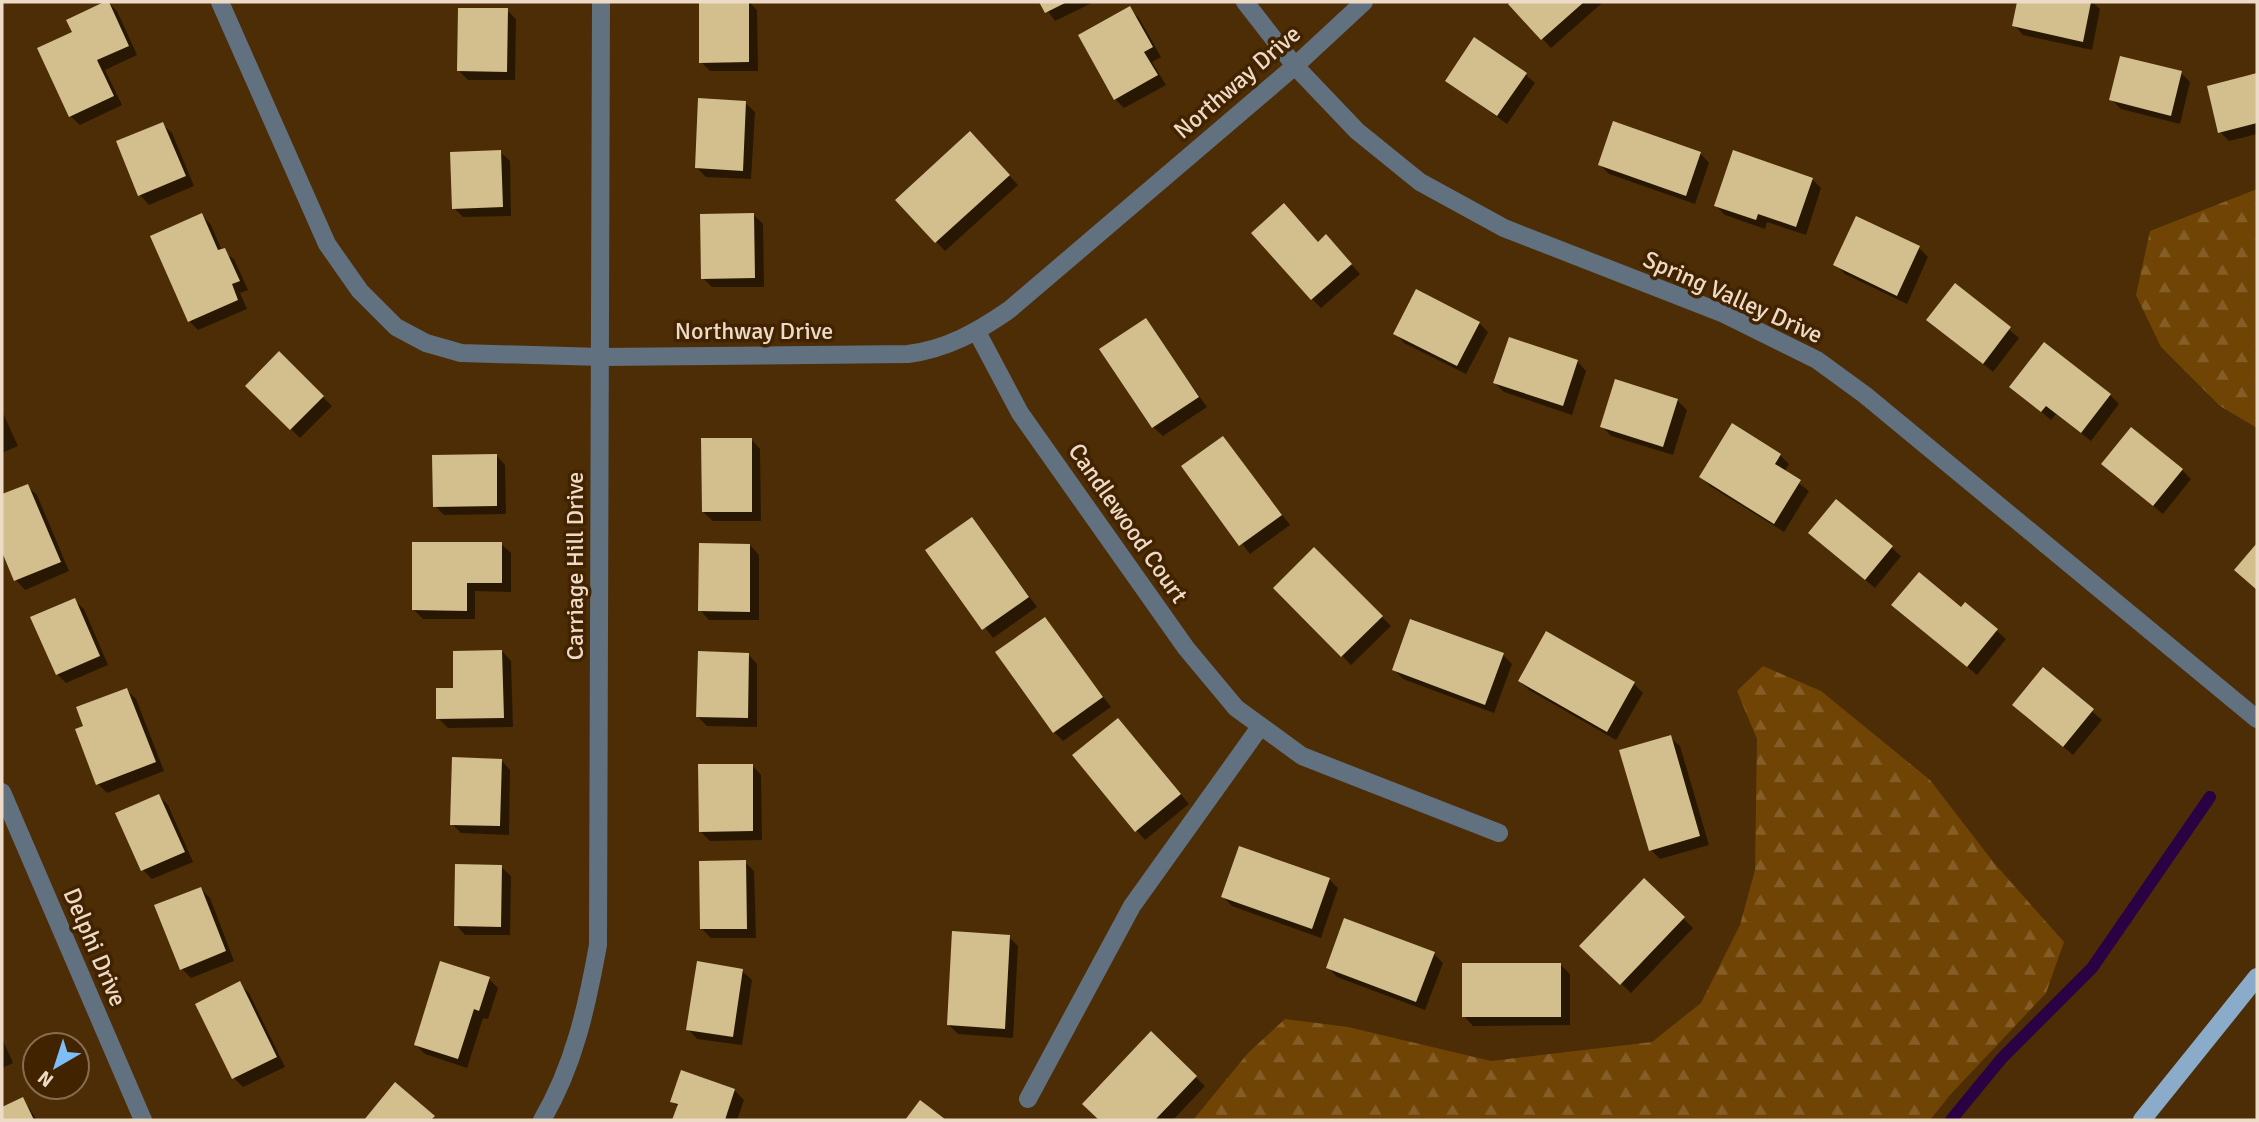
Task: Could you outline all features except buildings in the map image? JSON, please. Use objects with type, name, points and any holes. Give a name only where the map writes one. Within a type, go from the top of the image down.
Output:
[{"type":"main road","points":[[2141,1120],[2257,977]]},
{"type":"street","name":"Northway Drive","points":[[220,2],[327,244],[360,291],[396,327],[426,343],[461,353],[601,357],[908,354],[933,351],[977,332],[1009,310],[1295,66],[1364,2]]},
{"type":"street","name":"Carriage Hill Drive","points":[[542,1120],[556,1096],[584,1019],[598,945],[601,2]]},
{"type":"street","name":"Spring Valley Drive","points":[[1245,2],[1295,66],[1357,131],[1420,182],[1503,228],[1722,313],[1816,360],[1865,395],[2257,719]]},
{"type":"street","name":"Candlewood Court","points":[[977,332],[1020,413],[1186,648],[1236,708],[1302,756],[1499,832]]},
{"type":"street","points":[[1028,1099],[1132,906],[1260,727]]},
{"type":"street","name":"Delphi Drive","points":[[2,792],[143,1120]]},
{"type":"green space","points":[[2257,189],[2257,428],[2220,406],[2161,347],[2136,295],[2150,231]]},
{"type":"green space","points":[[1763,666],[1821,691],[1930,780],[1994,863],[2064,942],[2046,993],[1930,1120],[1193,1120],[1248,1053],[1285,1019],[1348,1027],[1491,1061],[1652,1042],[1701,1003],[1740,925],[1755,870],[1757,739],[1737,691]]},
{"type":"waterway","points":[[1951,1120],[2002,1058],[2092,968],[2210,797]]}]
